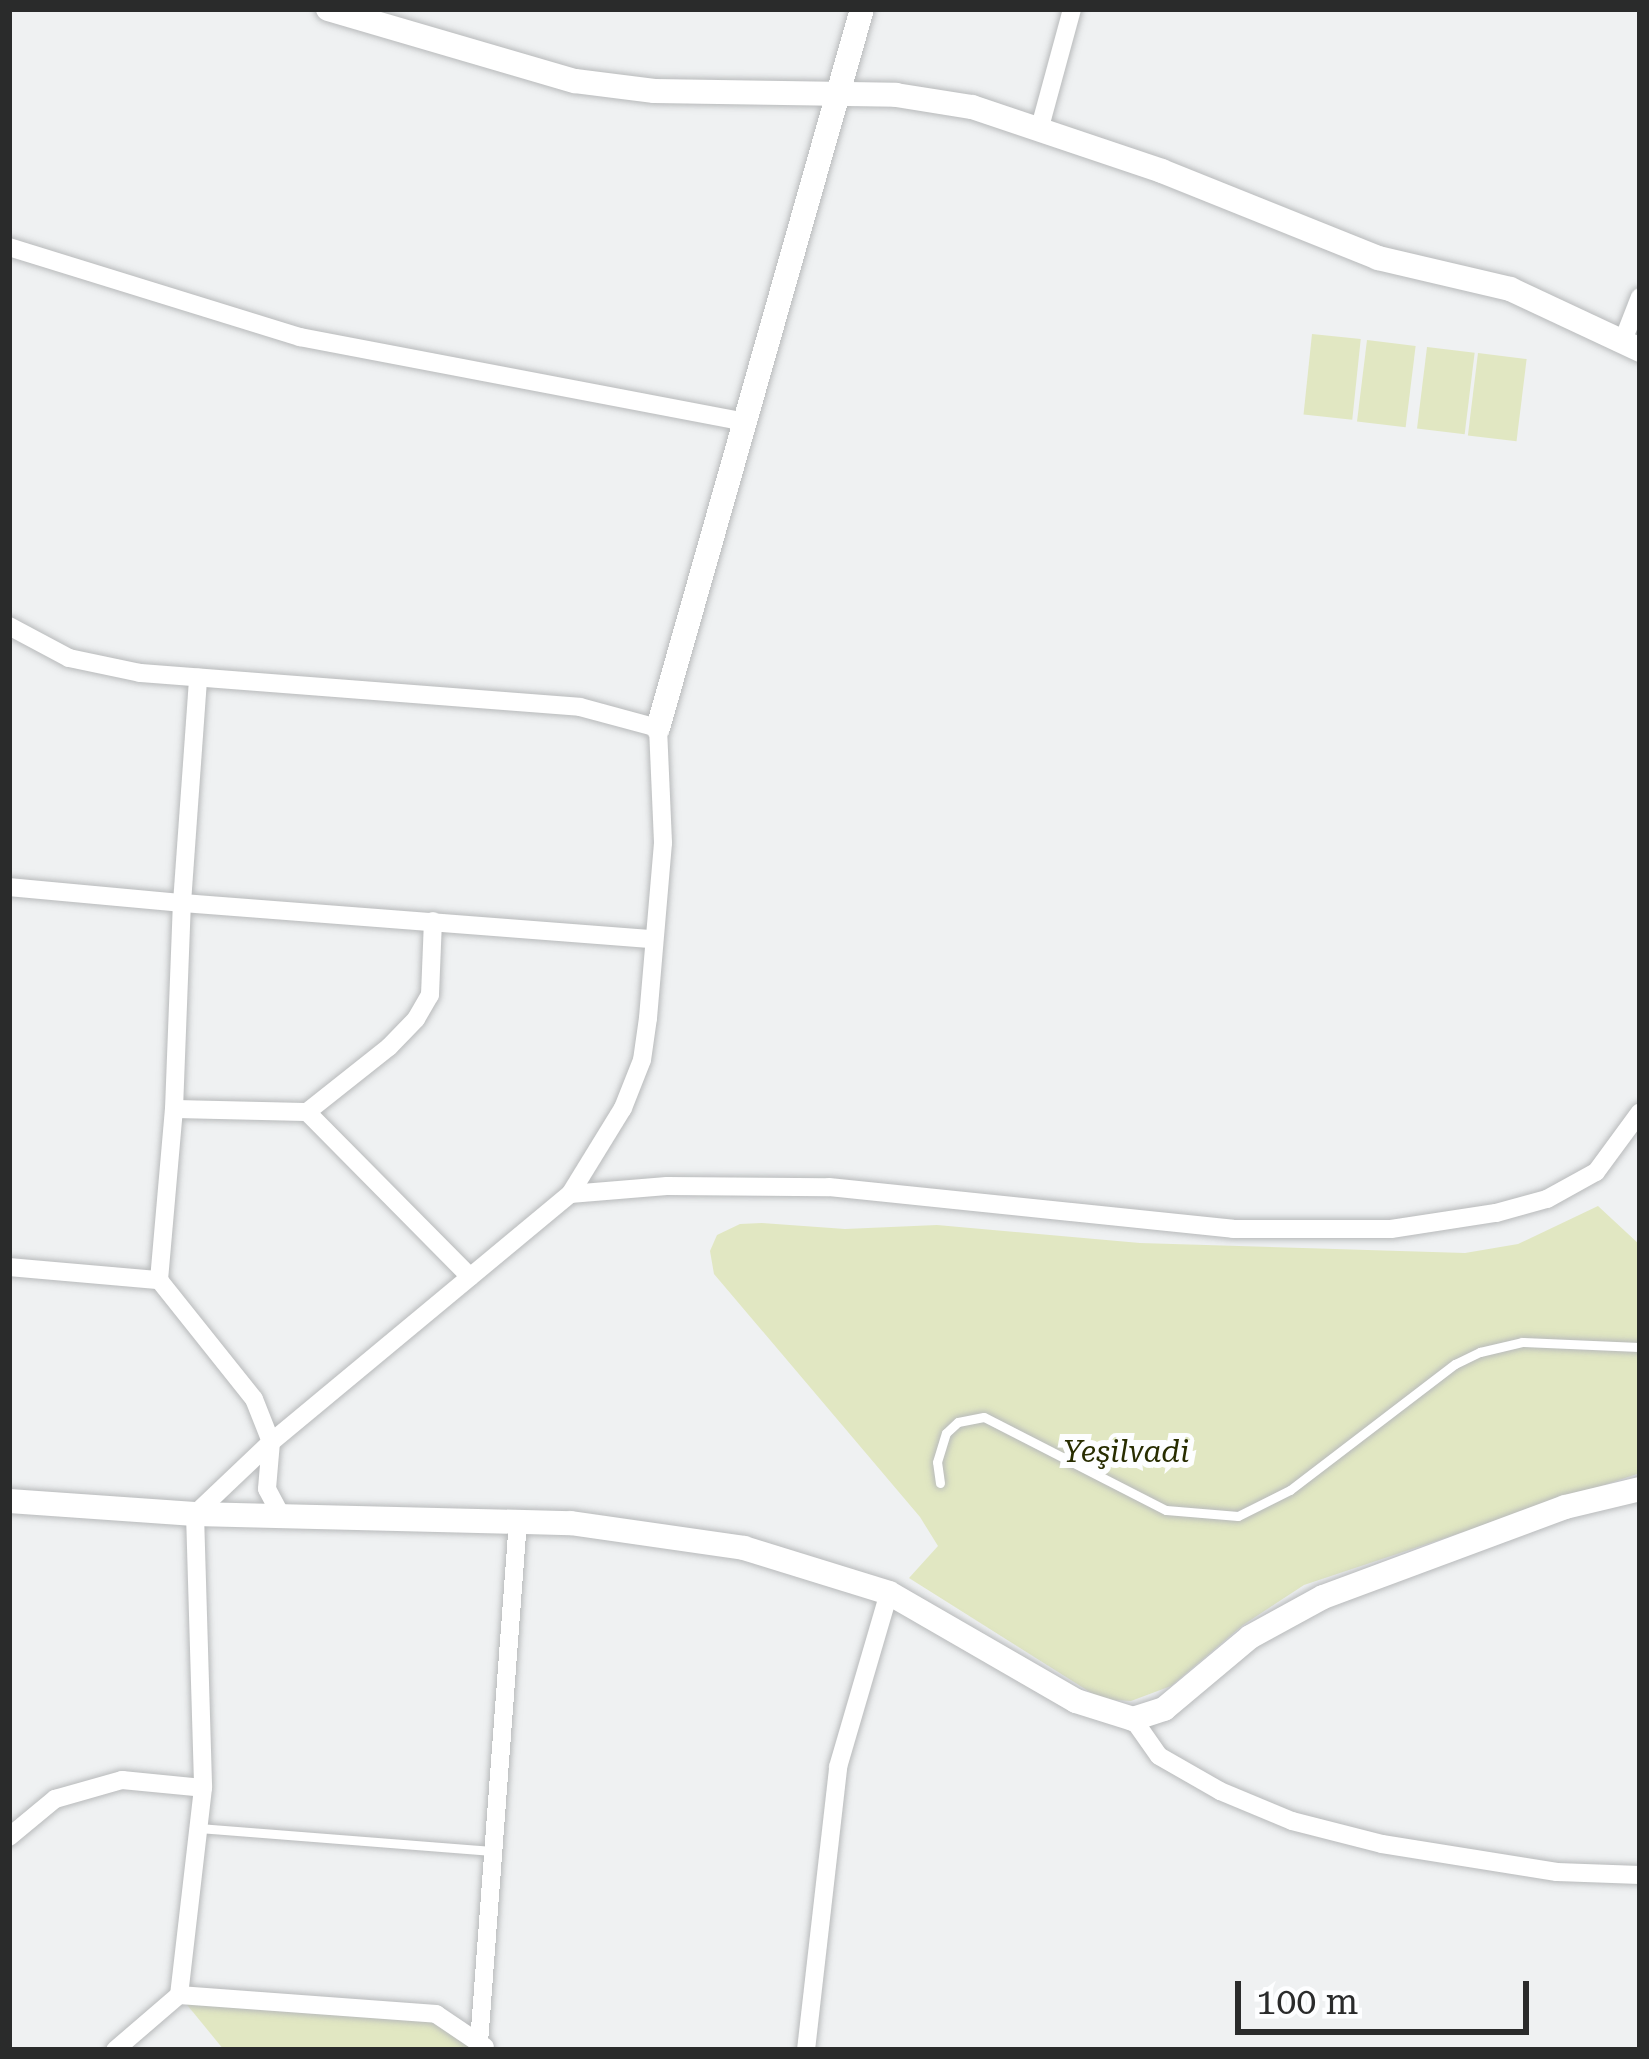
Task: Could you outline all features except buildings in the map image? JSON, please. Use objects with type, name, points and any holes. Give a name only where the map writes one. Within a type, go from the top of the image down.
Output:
[{"type":"street","points":[[328,9],[575,81],[654,91],[896,95],[972,107],[1040,127],[1378,258],[1510,289],[1632,344],[1640,297]]},
{"type":"street","points":[[115,2050],[179,1995],[203,1788],[195,1514],[271,1442],[570,1194],[623,1108],[642,1060],[663,843],[658,728],[862,9]]},
{"type":"street","points":[[1040,127],[1072,9]]},
{"type":"street","points":[[9,247],[300,337],[744,422]]},
{"type":"street","points":[[9,626],[69,658],[198,678],[580,707],[658,728]]},
{"type":"street","points":[[198,678],[174,1108],[159,1280],[254,1399],[271,1442],[264,1476],[281,1515]]},
{"type":"street","points":[[9,887],[651,939]]},
{"type":"street","points":[[174,1108],[307,1112],[416,1019],[430,995],[433,921]]},
{"type":"street","points":[[307,1112],[470,1277]]},
{"type":"street","points":[[570,1194],[667,1186],[829,1187],[1233,1229],[1390,1229],[1547,1199],[1596,1172],[1640,1112]]},
{"type":"street","points":[[9,1267],[159,1280]]},
{"type":"street","points":[[9,1501],[195,1514],[518,1521],[654,1531],[744,1548],[890,1593],[1076,1701],[1133,1719],[1164,1709],[1250,1637],[1323,1597],[1565,1508],[1640,1489]]},
{"type":"street","points":[[484,2046],[518,1521]]},
{"type":"street","points":[[806,2050],[838,1767],[890,1593]]},
{"type":"street","points":[[1133,1719],[1159,1756],[1220,1791],[1292,1821],[1426,1851],[1557,1872],[1640,1875]]},
{"type":"street","points":[[9,1837],[55,1799],[122,1780],[203,1788]]},
{"type":"street","points":[[179,1995],[436,2014],[484,2046]]},
{"type":"lane","points":[[940,1484],[937,1462],[946,1433],[958,1422],[984,1417],[1166,1510],[1238,1516],[1290,1490],[1455,1364],[1480,1352],[1522,1342],[1640,1347]]},
{"type":"lane","points":[[198,1828],[494,1851]]},
{"type":"green space","points":[[1312,334],[1361,339],[1352,420],[1304,415]]},
{"type":"green space","points":[[1367,340],[1416,346],[1406,427],[1357,421]]},
{"type":"green space","points":[[1427,347],[1475,353],[1465,434],[1417,428]]},
{"type":"green space","points":[[1478,353],[1527,359],[1517,441],[1468,435]]},
{"type":"green space","name":"Yeşilvadi","points":[[1598,1206],[1640,1245],[1640,1473],[1304,1585],[1243,1625],[1171,1686],[1131,1701],[1101,1699],[909,1578],[938,1546],[920,1517],[714,1274],[710,1251],[717,1235],[740,1224],[762,1223],[845,1229],[937,1225],[1140,1243],[1465,1253],[1518,1244]]},
{"type":"green space","points":[[179,1995],[436,2014],[489,2050],[224,2050]]}]
